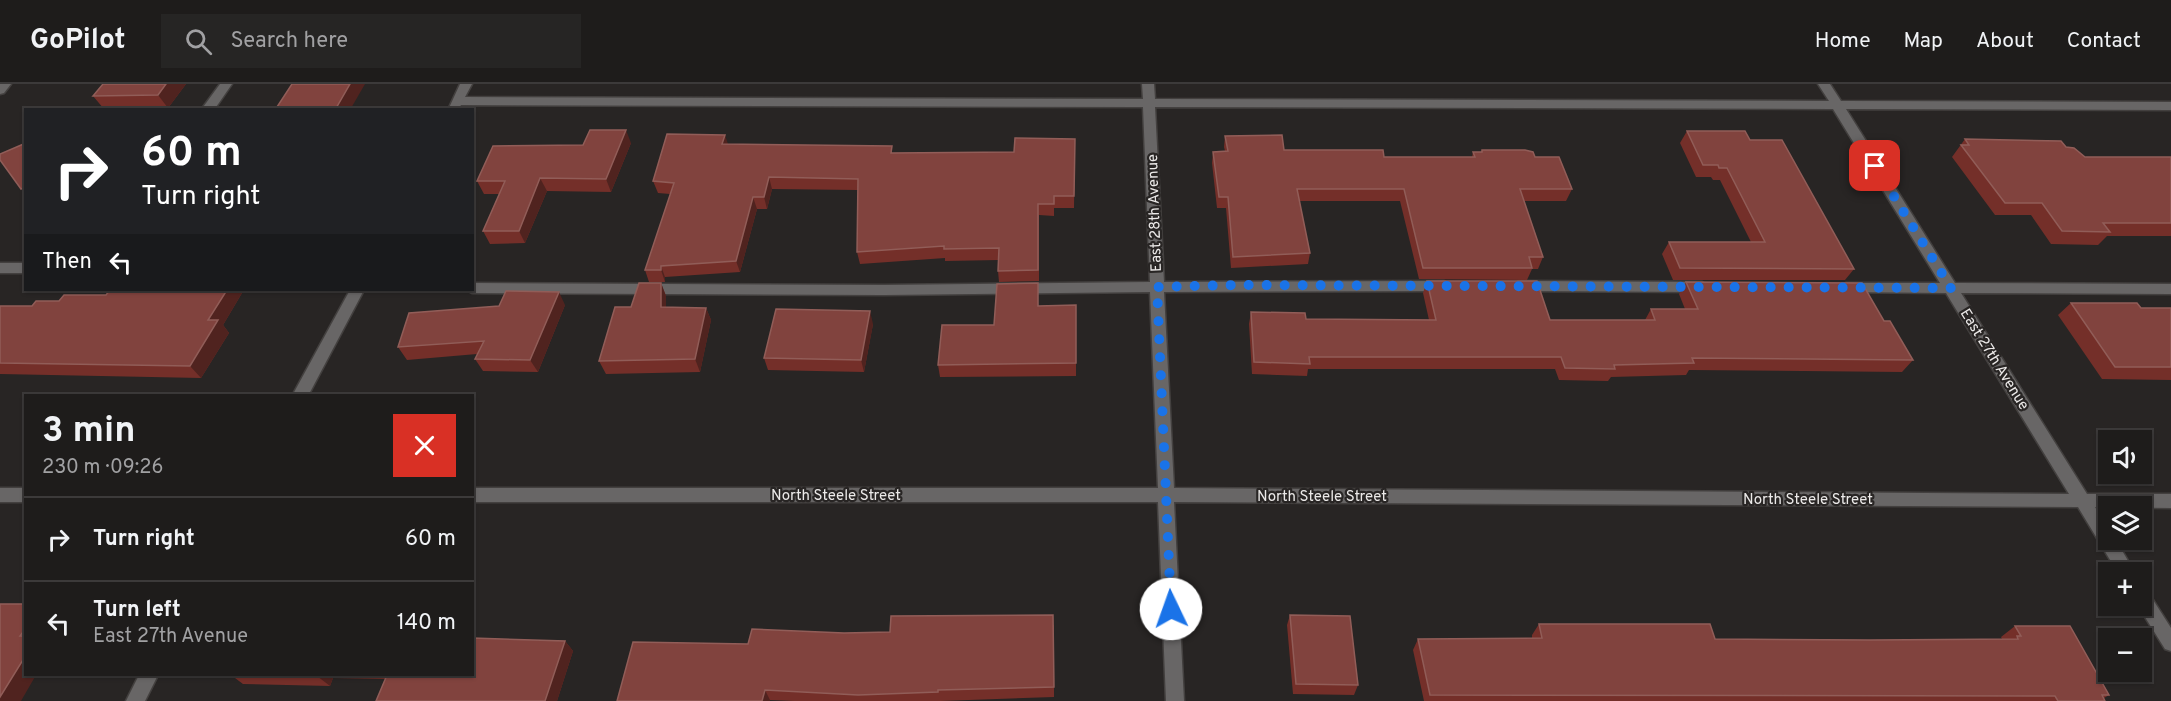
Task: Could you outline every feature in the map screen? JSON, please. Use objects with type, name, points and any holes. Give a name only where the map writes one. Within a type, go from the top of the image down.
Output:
[{"type":"street","points":[[0,90],[5,84]]},
{"type":"street","points":[[208,108],[226,84]]},
{"type":"street","points":[[466,84],[455,105],[1149,102],[2171,105]]},
{"type":"street","name":"East 28th Avenue","points":[[1148,84],[1175,701]]},
{"type":"street","name":"East 27th Avenue","points":[[1824,84],[2120,562]]},
{"type":"street","points":[[0,268],[24,268]]},
{"type":"street","points":[[474,288],[884,290],[1213,285],[1463,286]]},
{"type":"street","points":[[1499,286],[1713,287]]},
{"type":"street","points":[[1832,288],[2171,289]]},
{"type":"street","points":[[301,394],[356,291]]},
{"type":"street","points":[[0,495],[24,495]]},
{"type":"street","name":"North Steele Street","points":[[474,495],[1166,495],[2171,501]]},
{"type":"street","points":[[2152,613],[2171,643]]},
{"type":"street","points":[[135,701],[148,676]]},
{"type":"building","points":[[103,84],[166,84],[158,95],[93,96]]},
{"type":"building","points":[[292,84],[350,84],[336,108],[276,108]]},
{"type":"building","points":[[590,130],[626,130],[606,179],[540,178],[519,231],[483,231],[505,181],[477,181],[493,146],[583,145]]},
{"type":"building","points":[[1687,131],[1745,131],[1750,140],[1782,140],[1854,269],[1680,268],[1669,242],[1765,242],[1727,168],[1719,168],[1718,165],[1703,165]]},
{"type":"building","points":[[667,134],[725,135],[722,144],[892,146],[891,153],[1014,152],[1015,138],[1075,139],[1074,196],[1054,196],[1054,204],[1038,204],[1038,270],[998,271],[999,248],[944,249],[944,246],[857,252],[858,179],[769,177],[764,197],[753,197],[736,261],[661,266],[661,270],[645,270],[674,183],[653,181]]},
{"type":"building","points":[[1282,135],[1284,150],[1383,150],[1384,157],[1475,157],[1473,152],[1482,152],[1482,150],[1525,150],[1533,152],[1535,157],[1559,157],[1572,189],[1520,189],[1543,257],[1529,257],[1532,268],[1423,268],[1404,189],[1297,189],[1310,253],[1233,257],[1228,197],[1219,197],[1213,152],[1228,151],[1225,136]]},
{"type":"building","points":[[1965,139],[2061,141],[2066,147],[2074,148],[2085,157],[2171,157],[2171,223],[2103,223],[2110,232],[2062,231],[2042,203],[2005,203],[1961,145],[1969,145]]},
{"type":"building","points":[[24,144],[24,188],[21,189],[0,160],[0,154]]},
{"type":"building","points":[[1427,281],[1537,281],[1550,320],[1655,320],[1651,309],[1698,309],[1686,282],[1862,283],[1884,321],[1890,321],[1913,360],[1692,358],[1694,363],[1614,365],[1615,369],[1565,368],[1561,357],[1309,357],[1310,364],[1254,362],[1251,312],[1305,313],[1306,319],[1436,320]]},
{"type":"building","points":[[639,283],[661,283],[661,307],[706,308],[695,359],[599,361],[615,307],[631,307]]},
{"type":"building","points":[[1038,283],[1038,306],[1076,305],[1076,363],[938,365],[942,325],[994,325],[997,284]]},
{"type":"building","points":[[109,291],[226,291],[208,320],[218,320],[190,366],[0,363],[0,306],[32,306],[36,301],[59,301],[64,295],[106,295]]},
{"type":"building","points":[[506,291],[559,292],[530,360],[475,359],[484,341],[398,347],[409,313],[499,306]]},
{"type":"building","points":[[2071,303],[2137,303],[2141,308],[2171,308],[2171,367],[2115,367]]},
{"type":"building","points":[[776,309],[870,311],[861,360],[764,358]]},
{"type":"building","points":[[0,604],[24,604],[24,631],[20,636],[24,636],[24,658],[0,697]]},
{"type":"building","points":[[1053,615],[1054,687],[858,695],[765,690],[762,701],[617,701],[633,642],[748,644],[752,629],[844,633],[890,632],[891,616]]},
{"type":"building","points":[[1290,615],[1350,616],[1358,685],[1296,684]]},
{"type":"building","points":[[1539,624],[1710,624],[1715,639],[1870,640],[2018,639],[2017,636],[2021,636],[2015,626],[2070,626],[2098,676],[2098,682],[2102,682],[2109,695],[2102,695],[2105,701],[2058,701],[2055,696],[1430,695],[1418,639],[1542,638]]},
{"type":"building","points":[[474,638],[565,641],[545,701],[376,701],[387,676],[474,676]]},
{"type":"route","points":[[1171,609],[1157,287],[1237,285],[1951,288],[1875,166]]}]
